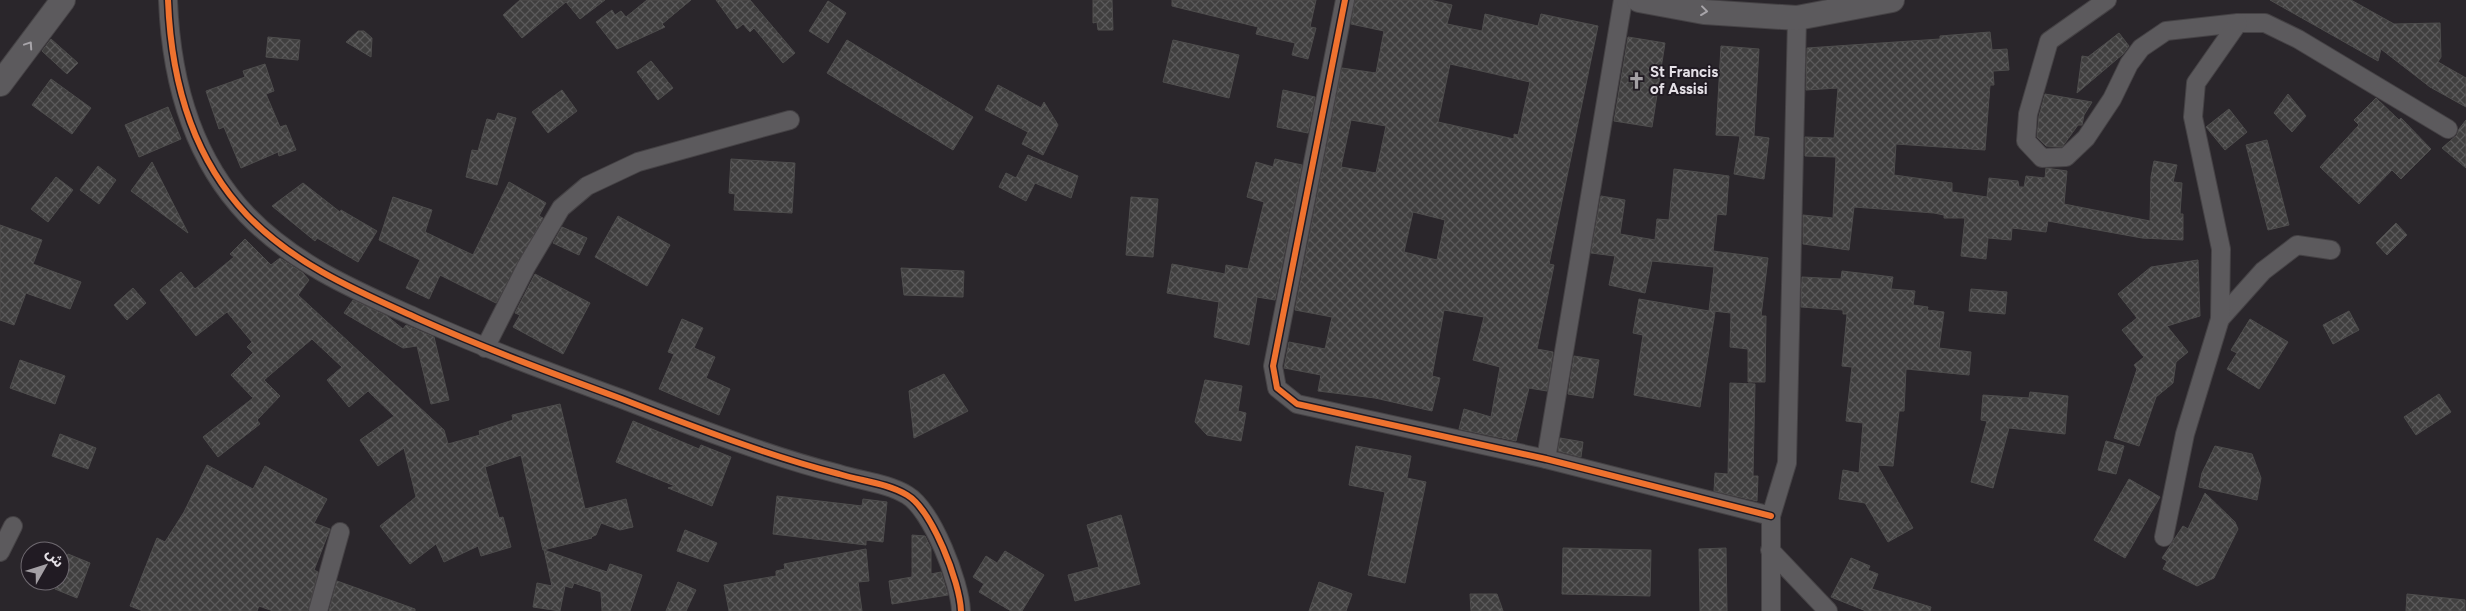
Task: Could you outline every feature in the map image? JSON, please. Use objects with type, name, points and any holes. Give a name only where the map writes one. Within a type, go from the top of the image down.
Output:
[{"type":"main road","points":[[0,84],[63,0]]},
{"type":"main road","points":[[1639,0],[1704,12],[1796,18],[1892,0]]},
{"type":"street","points":[[168,0],[169,34],[182,100],[198,144],[219,179],[246,214],[284,250],[348,286],[485,348],[745,445],[838,474],[885,486],[908,495],[924,511],[944,549],[961,611]]},
{"type":"street","points":[[1345,0],[1273,366],[1277,388],[1297,404],[1546,459],[1771,516]]},
{"type":"street","points":[[1546,459],[1623,0]]},
{"type":"street","points":[[2107,0],[2049,41],[2028,114],[2026,141],[2042,158],[2066,156],[2086,138],[2112,99],[2129,64],[2141,48],[2166,32],[2238,23],[2266,23],[2298,39],[2448,129]]},
{"type":"street","points":[[1771,611],[1771,516],[1787,463],[1796,18]]},
{"type":"street","points":[[2164,537],[2185,434],[2220,319],[2221,249],[2193,117],[2196,83],[2238,23]]},
{"type":"street","points":[[485,348],[526,267],[560,208],[587,186],[638,162],[790,120]]},
{"type":"street","points":[[2220,319],[2263,271],[2296,245],[2331,250]]},
{"type":"street","points":[[0,552],[13,526]]},
{"type":"street","points":[[318,611],[340,532]]},
{"type":"street","points":[[1770,550],[1828,611]]},
{"type":"building","points":[[520,0],[605,0],[580,19],[566,2],[522,38],[503,15]]},
{"type":"building","points":[[647,0],[691,0],[662,24],[665,27],[617,49],[596,22],[612,10],[615,15],[621,11],[626,17]]},
{"type":"building","points":[[716,0],[750,0],[795,53],[783,63],[754,28],[750,32],[743,24],[737,29]]},
{"type":"building","points":[[1093,0],[1112,0],[1113,30],[1098,30],[1097,22],[1093,23]]},
{"type":"building","points":[[1172,0],[1316,0],[1310,27],[1316,28],[1308,59],[1292,55],[1295,43],[1256,34],[1258,27],[1172,6]]},
{"type":"building","points":[[1355,0],[1430,0],[1452,5],[1447,24],[1482,31],[1485,14],[1538,26],[1541,14],[1598,26],[1549,264],[1554,265],[1537,349],[1553,352],[1547,391],[1529,388],[1516,441],[1459,429],[1464,409],[1491,417],[1500,367],[1473,360],[1484,317],[1444,310],[1432,376],[1440,378],[1432,411],[1375,398],[1318,391],[1321,375],[1284,368],[1289,342],[1325,349],[1332,317],[1295,310],[1342,68],[1376,73],[1384,31],[1351,24]],"holes":[[[1450,64],[1530,82],[1518,135],[1514,134],[1514,139],[1438,122]],[[1351,120],[1386,126],[1376,173],[1341,167]],[[1413,212],[1445,220],[1437,260],[1404,252]]]},
{"type":"building","points":[[2270,0],[2351,0],[2394,24],[2440,23],[2441,57],[2438,62],[2466,78],[2466,107],[2430,87],[2381,49],[2378,61]]},
{"type":"building","points":[[828,1],[846,13],[828,43],[809,31]]},
{"type":"building","points":[[358,31],[364,31],[372,38],[371,57],[346,42]]},
{"type":"building","points":[[1990,32],[1992,50],[2007,49],[2009,70],[1993,71],[1994,85],[1990,85],[1985,150],[1896,144],[1894,175],[1952,183],[1952,192],[1987,197],[1989,178],[2018,181],[2019,187],[2024,187],[2026,176],[2045,178],[2046,168],[2067,171],[2064,204],[2150,221],[2151,177],[2154,161],[2177,165],[2173,182],[2182,183],[2180,214],[2183,214],[2183,240],[2142,238],[2048,221],[2046,232],[2012,228],[2011,240],[1988,238],[1986,259],[1961,256],[1965,218],[1944,218],[1944,215],[1934,213],[1854,207],[1849,250],[1803,244],[1803,215],[1833,218],[1836,157],[1805,156],[1805,137],[1834,138],[1838,88],[1806,90],[1807,48],[1940,39],[1940,36]]},
{"type":"building","points":[[2119,33],[2129,46],[2123,54],[2077,93],[2082,56],[2088,57]]},
{"type":"building","points":[[268,37],[300,40],[298,60],[266,57]]},
{"type":"building","name":"St Francis of Assisi","points":[[1628,37],[1665,43],[1652,127],[1614,121]]},
{"type":"building","points":[[51,39],[78,63],[67,74],[42,51]]},
{"type":"building","points":[[847,40],[973,117],[953,150],[827,73]]},
{"type":"building","points":[[1173,40],[1239,55],[1229,98],[1163,82]]},
{"type":"building","points":[[1721,46],[1759,49],[1754,136],[1769,138],[1764,179],[1734,174],[1740,136],[1716,135]]},
{"type":"building","points":[[651,61],[673,88],[658,100],[637,72]]},
{"type":"building","points":[[265,64],[274,91],[266,94],[280,127],[286,125],[296,150],[279,156],[278,152],[241,168],[224,127],[219,129],[206,91],[245,77],[243,71]]},
{"type":"building","points":[[51,79],[91,108],[72,134],[32,105]]},
{"type":"building","points":[[998,85],[1041,108],[1044,102],[1058,125],[1043,155],[1022,144],[1028,132],[985,110]]},
{"type":"building","points":[[562,90],[577,111],[548,133],[532,112]]},
{"type":"building","points":[[1283,90],[1315,97],[1308,133],[1277,127]]},
{"type":"building","points":[[2045,94],[2092,102],[2084,115],[2082,125],[2078,125],[2062,147],[2046,146],[2037,137],[2039,116]]},
{"type":"building","points":[[2288,94],[2306,116],[2292,132],[2274,113]]},
{"type":"building","points":[[2376,98],[2399,120],[2401,118],[2431,149],[2401,179],[2392,170],[2359,204],[2320,167],[2359,125],[2354,120]]},
{"type":"building","points":[[168,107],[181,139],[139,157],[125,125]]},
{"type":"building","points":[[2229,109],[2247,132],[2225,150],[2206,127]]},
{"type":"building","points":[[498,113],[516,118],[497,185],[466,177],[472,150],[478,151],[487,119],[495,121]]},
{"type":"building","points":[[2466,120],[2466,168],[2442,148],[2457,135]]},
{"type":"building","points":[[2267,140],[2289,225],[2268,230],[2246,145]]},
{"type":"building","points":[[1028,155],[1078,176],[1071,198],[1035,183],[1026,201],[999,187],[1006,173],[1016,178]]},
{"type":"building","points":[[731,159],[795,163],[792,213],[734,210],[735,194],[729,193]]},
{"type":"building","points":[[1275,159],[1302,165],[1275,300],[1257,297],[1249,345],[1214,337],[1219,302],[1167,293],[1172,264],[1225,274],[1226,265],[1248,269],[1264,202],[1247,197],[1256,162],[1273,167]]},
{"type":"building","points":[[152,162],[188,233],[131,191]]},
{"type":"building","points":[[98,166],[116,180],[99,204],[80,190]]},
{"type":"building","points":[[1674,169],[1729,176],[1726,215],[1717,214],[1713,251],[1768,258],[1761,316],[1766,316],[1765,382],[1748,382],[1748,349],[1730,347],[1731,313],[1713,311],[1715,312],[1700,407],[1634,395],[1643,335],[1633,333],[1639,299],[1709,311],[1714,267],[1652,261],[1645,293],[1609,285],[1615,256],[1591,253],[1601,196],[1625,200],[1620,234],[1655,240],[1657,219],[1669,220]]},
{"type":"building","points":[[56,177],[73,190],[48,222],[31,209]]},
{"type":"building","points":[[509,182],[546,203],[539,216],[543,218],[496,303],[440,275],[429,299],[406,288],[420,260],[379,240],[393,197],[432,210],[425,232],[473,255]]},
{"type":"building","points":[[303,183],[340,212],[341,210],[377,231],[358,262],[317,238],[315,241],[272,206]]},
{"type":"building","points":[[1131,197],[1158,199],[1153,257],[1126,255]]},
{"type":"building","points":[[618,216],[670,245],[647,286],[595,257]]},
{"type":"building","points":[[2396,223],[2407,235],[2387,255],[2376,243]]},
{"type":"building","points":[[0,225],[42,240],[33,264],[81,282],[70,309],[26,293],[14,325],[0,320]]},
{"type":"building","points":[[562,227],[587,238],[579,255],[553,243]]},
{"type":"building","points":[[245,239],[271,265],[280,258],[303,273],[309,280],[298,295],[444,430],[448,444],[480,435],[479,431],[513,420],[512,415],[560,404],[585,509],[626,499],[633,527],[620,530],[601,523],[596,535],[592,538],[543,550],[521,455],[485,467],[499,518],[503,517],[511,547],[481,556],[478,546],[444,562],[436,544],[410,564],[380,526],[416,497],[404,448],[378,466],[360,440],[394,416],[368,391],[349,407],[327,380],[342,367],[312,339],[264,380],[280,396],[257,420],[260,424],[218,457],[203,437],[253,398],[231,375],[253,353],[247,347],[252,342],[227,312],[196,336],[160,290],[181,272],[195,289],[234,257],[230,254]]},
{"type":"building","points":[[2198,260],[2200,316],[2167,326],[2188,352],[2176,362],[2173,383],[2156,397],[2139,446],[2114,438],[2137,369],[2134,365],[2144,357],[2122,330],[2137,318],[2118,294],[2151,267]]},
{"type":"building","points":[[901,268],[964,271],[963,297],[904,295]]},
{"type":"building","points":[[1842,271],[1893,277],[1891,289],[1915,291],[1913,305],[1928,307],[1927,310],[1944,312],[1939,348],[1971,352],[1969,375],[1906,369],[1904,411],[1899,411],[1893,466],[1877,465],[1913,528],[1888,542],[1865,503],[1839,499],[1843,470],[1859,473],[1863,423],[1846,421],[1852,367],[1842,366],[1847,314],[1843,314],[1843,310],[1801,307],[1802,277],[1841,279]]},
{"type":"building","points":[[535,274],[590,303],[563,354],[513,327],[520,315],[515,313]]},
{"type":"building","points":[[133,288],[146,303],[127,320],[114,305]]},
{"type":"building","points":[[1971,289],[2007,292],[2005,314],[1969,311]]},
{"type":"building","points":[[353,300],[387,316],[403,329],[406,325],[434,337],[449,400],[431,404],[417,346],[403,348],[344,313]]},
{"type":"building","points":[[2349,311],[2359,330],[2333,344],[2323,325]]},
{"type":"building","points":[[682,319],[703,328],[694,348],[715,357],[706,378],[730,389],[719,415],[659,389],[674,354],[668,352]]},
{"type":"building","points":[[2250,319],[2288,342],[2259,389],[2227,369],[2237,353],[2231,350]]},
{"type":"building","points":[[1574,356],[1599,360],[1593,398],[1568,394]]},
{"type":"building","points":[[20,360],[65,376],[55,404],[10,388]]},
{"type":"building","points":[[944,374],[968,411],[914,438],[909,391]]},
{"type":"building","points":[[1205,380],[1242,386],[1238,411],[1246,413],[1241,441],[1207,435],[1195,422]]},
{"type":"building","points":[[1730,383],[1755,384],[1753,476],[1758,476],[1757,501],[1714,491],[1715,473],[1728,474]]},
{"type":"building","points":[[2030,392],[2068,396],[2065,434],[2009,428],[1993,488],[1971,482],[1987,421],[1981,420],[1983,395],[2029,398]]},
{"type":"building","points":[[2439,394],[2451,412],[2416,435],[2404,417]]},
{"type":"building","points":[[633,421],[699,449],[701,445],[731,457],[712,506],[668,488],[675,486],[616,462]]},
{"type":"building","points":[[60,434],[96,448],[88,469],[52,456]]},
{"type":"building","points":[[1560,438],[1583,442],[1581,457],[1558,451]]},
{"type":"building","points":[[2106,441],[2124,446],[2116,474],[2098,470]]},
{"type":"building","points":[[1356,446],[1411,456],[1407,478],[1426,482],[1405,583],[1368,575],[1385,492],[1349,485]]},
{"type":"building","points":[[2215,446],[2252,454],[2261,478],[2257,500],[2199,487],[2202,473]]},
{"type":"building","points":[[207,465],[253,489],[265,466],[327,499],[314,523],[330,529],[314,570],[318,572],[308,611],[273,611],[259,606],[257,611],[143,611],[130,606],[157,538],[165,542],[184,512]]},
{"type":"building","points":[[2129,479],[2160,497],[2125,558],[2094,540]]},
{"type":"building","points":[[2205,493],[2235,522],[2238,529],[2214,578],[2197,586],[2163,569],[2167,561],[2162,558],[2183,526],[2188,529]]},
{"type":"building","points":[[777,496],[862,506],[863,499],[887,502],[883,542],[866,540],[866,545],[773,534]]},
{"type":"building","points":[[1121,515],[1140,584],[1075,601],[1068,575],[1099,567],[1087,525]]},
{"type":"building","points":[[685,530],[717,543],[708,562],[677,551]]},
{"type":"building","points":[[912,535],[925,536],[931,548],[931,574],[941,572],[948,595],[892,604],[889,581],[912,577]]},
{"type":"building","points":[[1563,548],[1651,550],[1650,596],[1562,594]]},
{"type":"building","points":[[1726,548],[1727,611],[1700,611],[1699,549]]},
{"type":"building","points":[[866,549],[869,581],[858,582],[862,611],[729,611],[724,585],[776,576],[776,571],[785,569],[784,564]]},
{"type":"building","points":[[544,550],[607,572],[610,564],[642,575],[630,611],[602,611],[601,592],[574,583],[572,588],[565,586],[560,611],[533,607],[537,583],[552,586]]},
{"type":"building","points":[[1005,551],[1044,575],[1022,611],[1011,611],[979,592],[984,584],[973,577],[986,556],[997,563]]},
{"type":"building","points":[[70,555],[90,563],[77,598],[60,591],[70,591]]},
{"type":"building","points":[[1851,558],[1870,566],[1868,570],[1878,574],[1872,589],[1931,607],[1930,611],[1866,611],[1831,597]]},
{"type":"building","points":[[337,581],[415,609],[415,611],[329,611]]},
{"type":"building","points":[[678,582],[696,590],[686,611],[666,611]]},
{"type":"building","points":[[1319,582],[1352,594],[1346,611],[1309,611]]},
{"type":"building","points":[[1470,594],[1497,594],[1503,611],[1471,611]]},
{"type":"building","points":[[2407,594],[2465,600],[2465,611],[2406,611]]},
{"type":"cycle path","points":[[168,0],[170,30],[180,87],[188,115],[199,142],[212,168],[228,192],[247,215],[285,248],[350,287],[495,351],[730,440],[804,464],[882,485],[907,495],[926,515],[943,548],[956,583],[961,611]]},
{"type":"cycle path","points":[[1345,0],[1273,366],[1277,388],[1297,404],[1546,459],[1771,516]]},
{"type":"place","name":"St Francis of Assisi","points":[[1636,81]]}]
